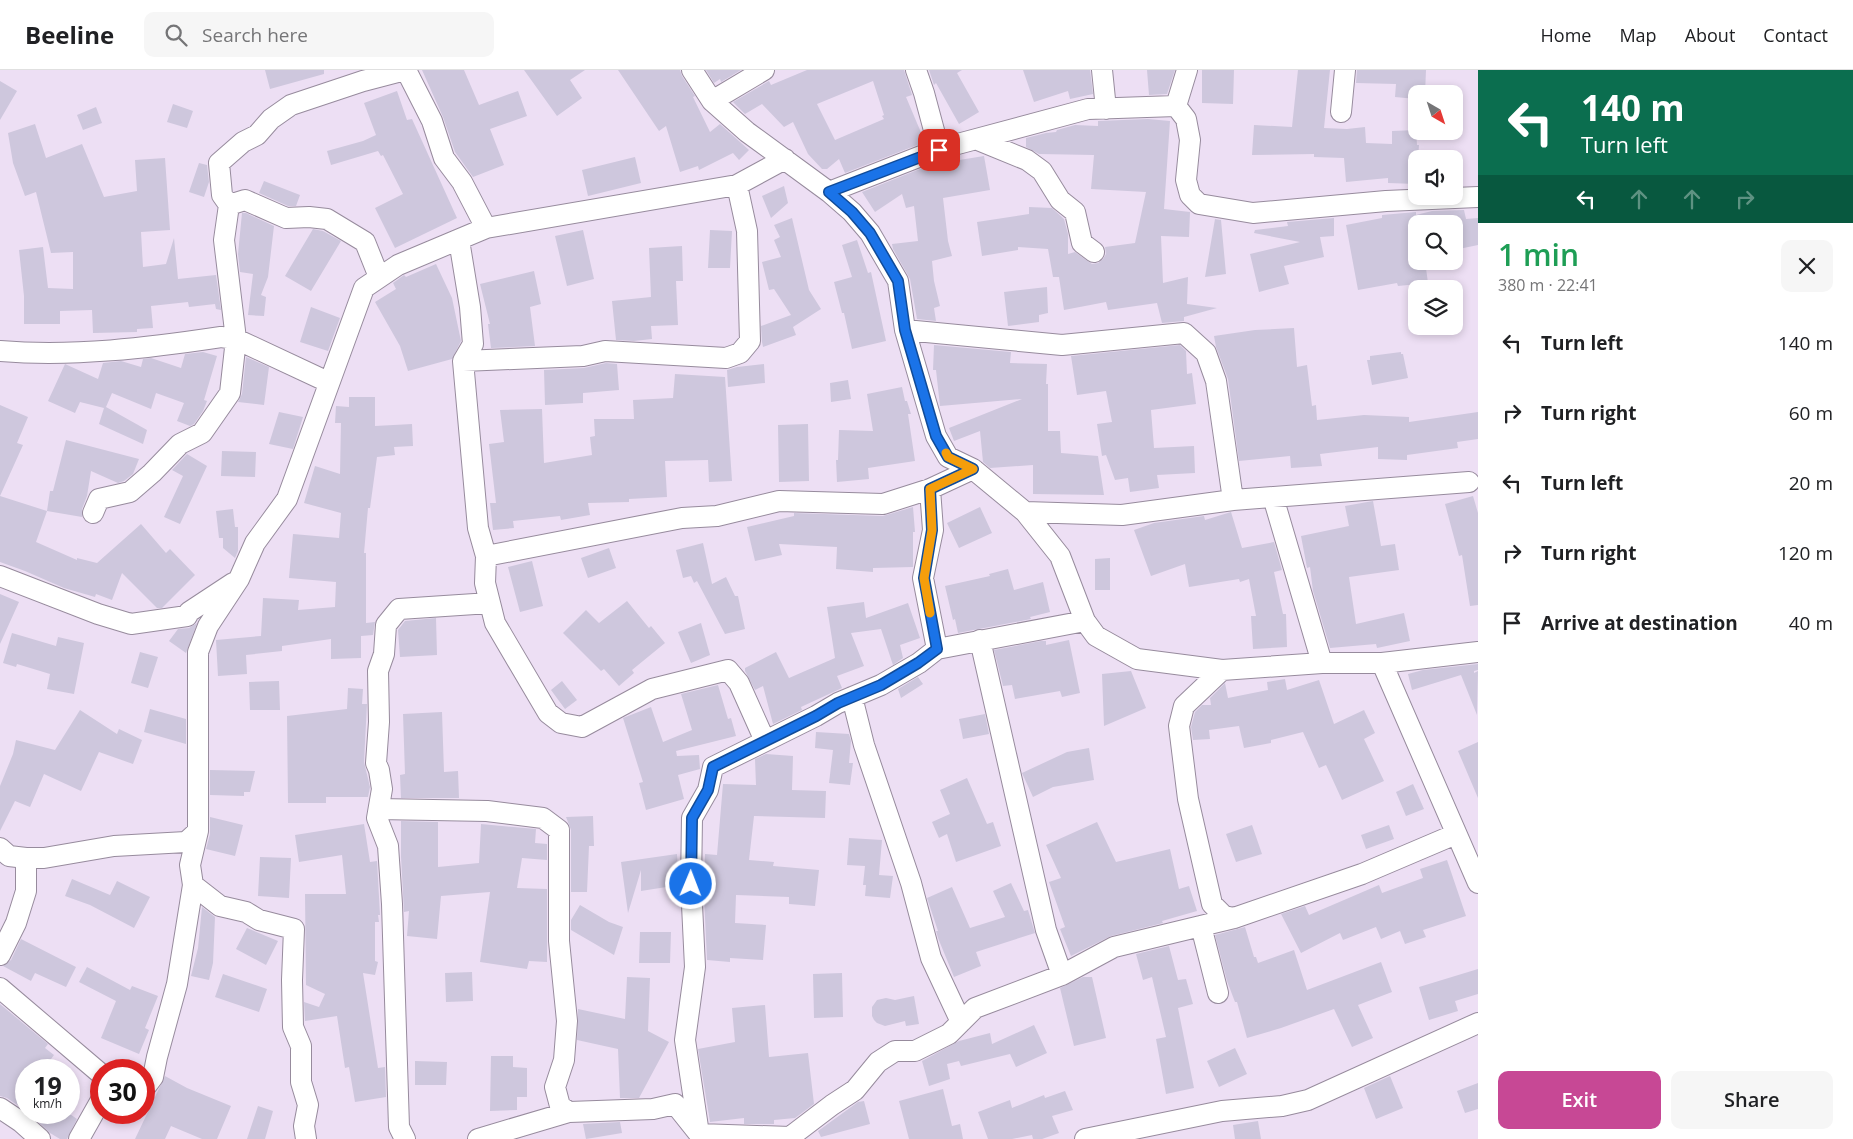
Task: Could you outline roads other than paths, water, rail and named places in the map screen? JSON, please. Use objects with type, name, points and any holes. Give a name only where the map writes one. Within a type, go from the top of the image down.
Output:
[{"type":"street","points":[[93,514],[99,499],[130,492],[152,473],[180,444],[202,433],[230,393],[236,339],[224,240],[229,205],[222,195],[219,162],[243,142],[257,135],[271,119],[291,105],[363,81],[406,70],[432,121],[444,158],[462,182],[486,228]]},
{"type":"street","points":[[692,70],[712,101],[747,132],[829,192],[852,212],[870,233],[898,281],[905,330],[936,436],[948,457],[973,469],[1025,512],[1060,556],[1085,621],[1096,636],[1137,659],[1222,670],[1322,662],[1382,663],[1478,652]]},
{"type":"street","points":[[712,101],[764,70]]},
{"type":"street","points":[[916,70],[939,150]]},
{"type":"street","points":[[1102,70],[1106,109]]},
{"type":"street","points":[[1176,106],[1187,70]]},
{"type":"street","points":[[1341,112],[1344,70]]},
{"type":"street","points":[[829,192],[939,150],[1088,109],[1176,106]]},
{"type":"street","points":[[1176,106],[1186,119],[1190,140],[1186,180],[1190,195],[1199,204],[1253,213],[1386,201],[1478,198]]},
{"type":"street","points":[[978,140],[1027,160],[1042,171],[1060,200],[1075,212],[1082,243],[1094,252]]},
{"type":"street","points":[[155,1067],[177,984],[193,885],[190,865],[198,831],[198,652],[208,626],[239,579],[255,543],[287,499],[328,382],[364,288],[398,265],[486,228],[736,185],[785,159]]},
{"type":"street","points":[[463,361],[583,356],[606,352],[726,358],[740,353],[750,341],[747,230],[736,185]]},
{"type":"street","points":[[229,205],[245,200],[286,218],[327,218],[365,242],[379,277]]},
{"type":"street","points":[[459,240],[469,298],[473,344],[463,361],[478,528],[486,556],[485,584],[494,623],[548,713],[561,723],[582,727],[652,689],[728,670],[739,683],[765,741]]},
{"type":"street","points":[[905,330],[1062,345],[1184,332],[1206,352],[1216,381],[1232,500]]},
{"type":"street","points":[[0,351],[24,353],[117,351],[221,336],[236,339],[328,382]]},
{"type":"street","points":[[486,556],[682,518],[716,516],[779,501],[883,504],[930,489],[973,469]]},
{"type":"street","points":[[1025,512],[1122,515],[1232,500],[1470,482]]},
{"type":"street","points":[[930,489],[932,530],[924,578],[937,649]]},
{"type":"street","points":[[1273,497],[1322,662]]},
{"type":"street","points":[[0,576],[98,614],[131,624],[187,616],[189,612],[239,579]]},
{"type":"street","points":[[405,1139],[399,1127],[391,884],[388,846],[377,818],[382,789],[376,763],[379,722],[378,671],[384,654],[386,625],[399,610],[490,604]]},
{"type":"street","points":[[701,1137],[685,1040],[695,967],[691,884],[692,818],[708,790],[713,767],[852,697],[881,685],[918,663],[937,649],[1085,621]]},
{"type":"street","points":[[980,640],[1046,930],[1062,975]]},
{"type":"street","points":[[1382,663],[1456,834],[1476,873]]},
{"type":"street","points":[[1222,670],[1184,706],[1179,726],[1188,799],[1212,904],[1224,916],[1234,918]]},
{"type":"street","points":[[852,697],[864,745],[911,883],[931,958],[961,1022]]},
{"type":"street","points":[[379,809],[487,811],[543,818],[559,830],[559,940],[567,1021],[564,1060],[555,1087],[560,1106],[569,1112]]},
{"type":"street","points":[[0,848],[9,856],[44,858],[114,846],[186,842],[198,831]]},
{"type":"street","points":[[701,1137],[790,1137],[855,1090],[878,1062],[895,1051],[916,1051],[949,1034],[975,1008],[1062,975],[1114,947],[1234,918],[1362,874],[1456,834]]},
{"type":"street","points":[[0,955],[16,923],[26,891],[26,858]]},
{"type":"street","points":[[193,885],[220,906],[246,912],[259,920],[294,929],[293,1027],[301,1046],[301,1082],[308,1105],[304,1126],[306,1139]]},
{"type":"street","points":[[1201,926],[1218,992]]},
{"type":"street","points":[[0,988],[90,1065]]},
{"type":"street","points":[[1085,1139],[1222,1110],[1282,1106],[1308,1100],[1478,1023]]},
{"type":"street","points":[[478,1139],[569,1112],[653,1109],[675,1104],[701,1137]]},
{"type":"street","points":[[0,1108],[21,1122],[40,1139]]},
{"type":"street","points":[[79,1139],[90,1120]]}]
